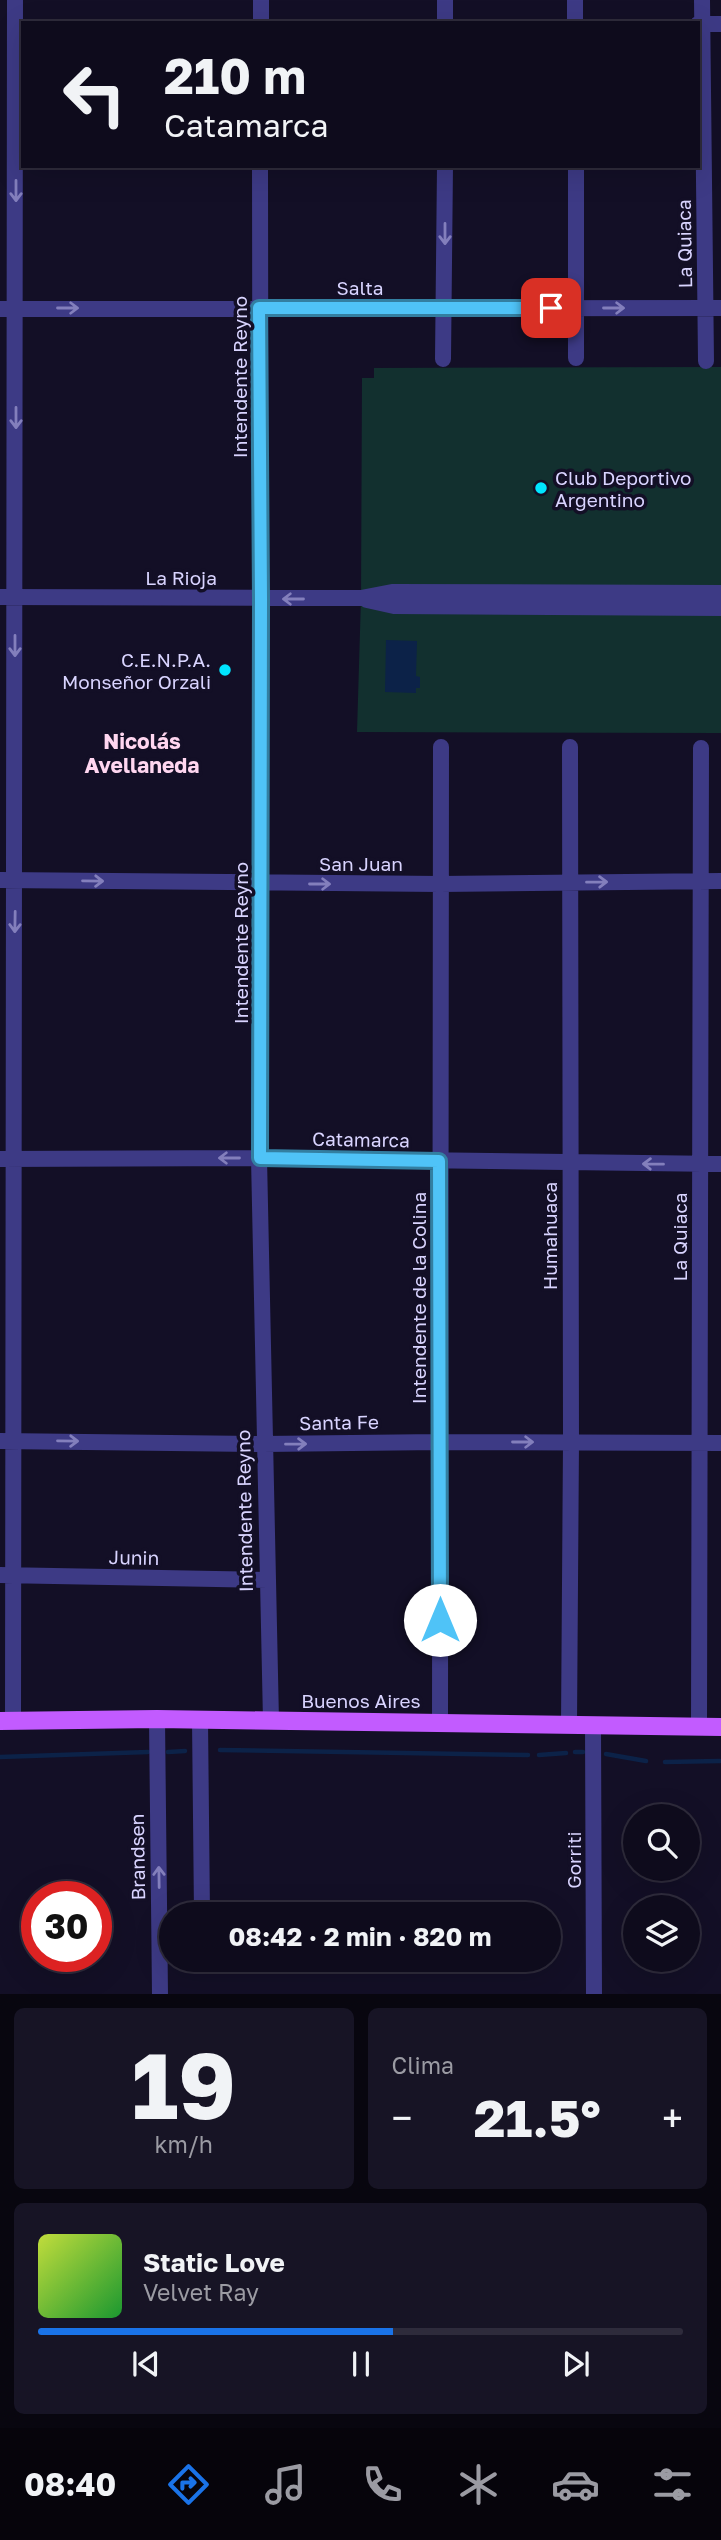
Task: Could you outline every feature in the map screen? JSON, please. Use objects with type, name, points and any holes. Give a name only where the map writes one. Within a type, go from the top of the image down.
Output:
[{"type":"main road","name":"Buenos Aires","points":[[6,1721],[157,1719],[721,1727]]},
{"type":"street","points":[[6,1721],[8,309],[15,0]]},
{"type":"street","points":[[261,0],[261,21]]},
{"type":"street","points":[[445,0],[445,21]]},
{"type":"street","points":[[575,0],[575,21]]},
{"type":"street","name":"La Quiaca","points":[[702,0],[700,24],[713,308],[706,361]]},
{"type":"street","points":[[700,24],[721,24]]},
{"type":"street","name":"Intendente Reyno","points":[[260,168],[260,1158],[263,1444],[271,1721]]},
{"type":"street","points":[[443,359],[445,168]]},
{"type":"street","points":[[576,168],[576,358]]},
{"type":"street","name":"Salta","points":[[8,309],[713,308]]},
{"type":"street","points":[[543,600],[721,593]]},
{"type":"street","name":"La Rioja","points":[[7,597],[361,598],[394,606],[543,600]]},
{"type":"street","points":[[543,600],[721,608]]},
{"type":"street","name":"Intendente de la Colina","points":[[440,1722],[441,747]]},
{"type":"street","name":"Humahuaca","points":[[569,1724],[570,747]]},
{"type":"street","name":"La Quiaca","points":[[699,1727],[701,748]]},
{"type":"street","name":"San Juan","points":[[8,880],[440,884],[721,881]]},
{"type":"street","name":"Catamarca","points":[[7,1159],[260,1158],[721,1164]]},
{"type":"street","name":"Santa Fe","points":[[7,1441],[263,1444],[721,1443]]},
{"type":"street","name":"Junin","points":[[7,1576],[267,1580]]},
{"type":"street","name":"Brandsen","points":[[157,1719],[160,1994]]},
{"type":"street","points":[[200,1720],[202,1902]]},
{"type":"street","name":"Gorriti","points":[[593,1725],[594,1994]]},
{"type":"green space","name":"Club Deportivo Argentino","points":[[721,367],[721,733],[357,732],[361,598],[362,378],[374,378],[374,368]]},
{"type":"water","points":[[386,640],[417,641],[416,676],[420,677],[420,688],[416,688],[416,693],[385,692]]},
{"type":"waterway","points":[[220,1750],[528,1755]]},
{"type":"waterway","points":[[168,1752],[185,1751]]},
{"type":"waterway","points":[[0,1757],[148,1752]]},
{"type":"waterway","points":[[575,1752],[583,1752]]},
{"type":"waterway","points":[[539,1755],[566,1753]]},
{"type":"waterway","points":[[606,1754],[646,1761]]},
{"type":"waterway","points":[[665,1762],[720,1761]]},
{"type":"place","name":"Club Deportivo Argentino","points":[[541,488]]},
{"type":"place","name":"C.E.N.P.A. Monseñor Orzali","points":[[225,670]]},
{"type":"district","name":"Nicolás Avellaneda","points":[[142,753]]},
{"type":"route","points":[[440,1620],[439,1161],[260,1158],[259,308],[551,308]]}]
